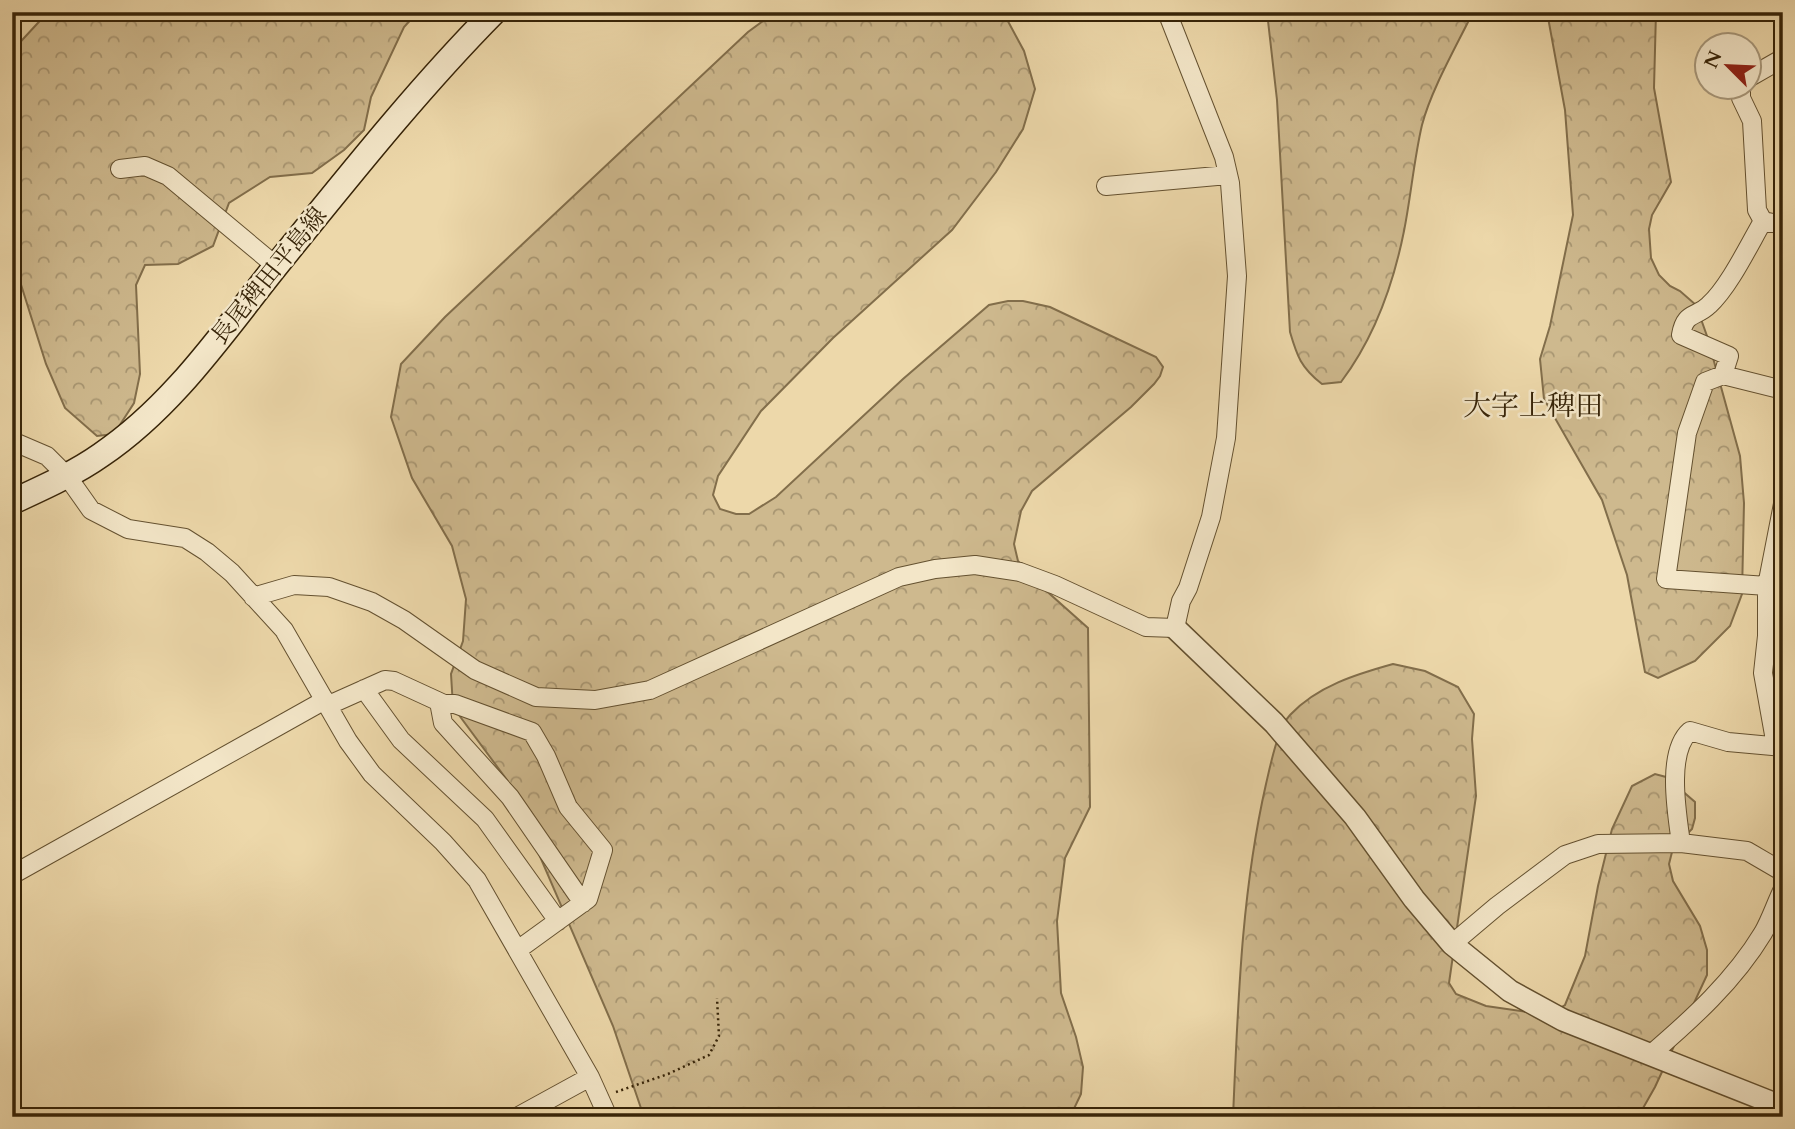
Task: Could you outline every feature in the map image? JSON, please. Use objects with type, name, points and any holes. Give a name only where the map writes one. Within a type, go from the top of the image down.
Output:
[{"type":"main road","name":"長尾稗田平島線","points":[[12,502],[102,455],[164,401],[204,358],[276,266],[442,65],[494,12]]},
{"type":"street","points":[[1167,12],[1224,157],[1237,276],[1226,438],[1211,517],[1181,601],[1175,628]]},
{"type":"street","points":[[1764,69],[1778,61],[1783,63]]},
{"type":"street","points":[[1743,102],[1752,121],[1757,210],[1763,222]]},
{"type":"street","points":[[120,169],[145,166],[168,176],[276,266]]},
{"type":"street","points":[[1106,186],[1228,175]]},
{"type":"street","points":[[1763,222],[1783,225]]},
{"type":"street","points":[[1723,375],[1729,356],[1681,335],[1682,327],[1689,316],[1708,307],[1721,291],[1763,222]]},
{"type":"street","points":[[1766,586],[1666,579],[1687,433],[1705,382],[1723,375],[1783,390]]},
{"type":"street","points":[[12,441],[47,456],[91,510],[128,528],[185,538],[232,573],[284,629],[348,741],[372,774],[443,842],[477,880],[519,949],[590,1077],[608,1117]]},
{"type":"street","points":[[1681,843],[1674,780],[1683,737],[1690,731],[1728,742],[1779,747],[1763,673],[1767,636],[1766,586],[1783,504]]},
{"type":"street","points":[[253,597],[294,585],[330,587],[372,602],[404,620],[475,670],[536,697],[595,700],[650,690],[899,577],[934,569],[975,565],[1020,572],[1055,584],[1146,626],[1175,628],[1274,723],[1355,817],[1414,899],[1452,944],[1510,990],[1563,1020],[1783,1107]]},
{"type":"street","points":[[12,875],[327,703],[385,680],[394,681],[439,702],[455,704],[532,732],[546,756],[568,807],[603,850],[588,899],[519,949]]},
{"type":"street","points":[[364,690],[401,740],[485,820],[558,921]]},
{"type":"street","points":[[439,702],[443,723],[510,797],[583,903]]},
{"type":"street","points":[[1452,944],[1565,855],[1598,844],[1681,843],[1746,850],[1783,872]]},
{"type":"street","points":[[1650,1055],[1695,1016],[1737,970],[1763,932],[1783,888]]},
{"type":"street","points":[[517,1117],[590,1077]]},
{"type":"path","points":[[599,1098],[668,1074],[709,1055],[719,1036],[717,998]]},
{"type":"green space","points":[[48,12],[418,12],[404,27],[371,97],[364,130],[344,150],[312,173],[270,177],[229,203],[213,246],[178,264],[145,265],[136,285],[140,374],[134,403],[114,434],[97,436],[65,408],[46,364],[12,256],[12,51]]},
{"type":"green space","points":[[775,12],[1003,12],[1024,51],[1035,89],[1023,129],[996,172],[952,230],[833,338],[761,411],[718,476],[713,495],[720,509],[736,514],[749,514],[776,497],[903,379],[989,305],[1023,301],[1050,307],[1156,357],[1163,367],[1154,384],[1131,407],[1032,491],[1021,511],[1014,544],[1018,561],[1033,579],[1088,628],[1090,807],[1065,858],[1057,921],[1061,993],[1083,1067],[1081,1094],[1070,1117],[644,1117],[613,1026],[507,780],[453,707],[451,674],[463,641],[466,599],[452,546],[412,478],[391,417],[401,364],[445,317],[748,32]]},
{"type":"green space","points":[[1267,12],[1473,12],[1426,111],[1404,231],[1388,291],[1364,347],[1341,382],[1322,384],[1315,378],[1301,361],[1290,332],[1277,100]]},
{"type":"green space","points":[[1547,12],[1656,12],[1654,88],[1671,182],[1652,215],[1649,229],[1651,258],[1659,275],[1696,305],[1740,456],[1744,503],[1742,594],[1730,626],[1695,661],[1658,678],[1645,672],[1627,575],[1602,500],[1544,399],[1540,359],[1550,326],[1573,215],[1565,110]]},
{"type":"green space","points":[[1393,664],[1425,671],[1458,687],[1474,714],[1472,739],[1476,796],[1449,983],[1456,994],[1486,1006],[1535,1013],[1551,1013],[1565,1005],[1585,956],[1612,829],[1632,786],[1655,774],[1666,777],[1695,802],[1692,829],[1673,848],[1669,864],[1673,881],[1700,926],[1707,950],[1707,975],[1655,1087],[1638,1117],[1233,1117],[1246,908],[1258,825],[1278,738],[1290,715],[1312,696],[1352,677]]},
{"type":"district","name":"大字上稗田","points":[[1533,406]]}]
